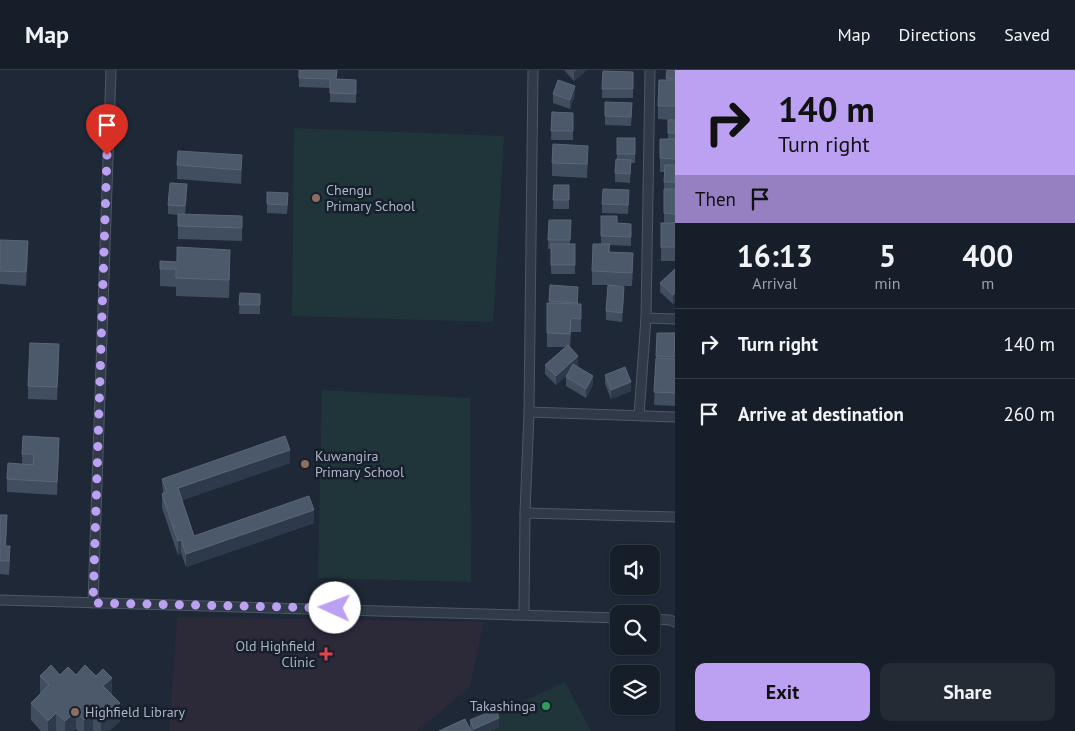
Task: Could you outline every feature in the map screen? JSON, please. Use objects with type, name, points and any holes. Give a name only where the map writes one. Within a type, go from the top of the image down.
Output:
[{"type":"street","points":[[93,603],[111,70]]},
{"type":"street","points":[[524,614],[529,412],[532,70]]},
{"type":"street","points":[[639,415],[646,318],[650,70]]},
{"type":"street","points":[[646,318],[675,319]]},
{"type":"street","points":[[529,412],[675,417]]},
{"type":"street","points":[[525,514],[675,518]]},
{"type":"street","points":[[0,600],[610,618]]},
{"type":"street","points":[[660,619],[675,622]]},
{"type":"shaded area","name":"Old Highfield Clinic","points":[[177,617],[484,622],[470,687],[417,731],[169,731]]},
{"type":"green space","points":[[294,128],[504,136],[493,322],[292,316]]},
{"type":"green space","points":[[322,390],[470,398],[471,582],[318,578]]},
{"type":"green space","name":"Takashinga","points":[[565,682],[591,731],[462,731]]},
{"type":"building","points":[[299,70],[337,70],[336,79],[356,80],[356,94],[330,93],[330,79],[299,78]]},
{"type":"building","points":[[667,70],[675,70],[675,79],[666,78]]},
{"type":"building","points":[[603,71],[633,72],[633,89],[602,89]]},
{"type":"building","points":[[558,80],[575,86],[570,100],[553,94]]},
{"type":"building","points":[[659,80],[675,80],[675,106],[658,106]]},
{"type":"building","points":[[605,102],[632,103],[631,117],[605,116]]},
{"type":"building","points":[[552,112],[573,113],[573,131],[551,131]]},
{"type":"building","points":[[668,120],[675,120],[675,133],[668,133]]},
{"type":"building","points":[[617,138],[635,138],[635,154],[617,154]]},
{"type":"building","points":[[660,139],[675,139],[675,159],[660,158]]},
{"type":"building","points":[[553,144],[588,146],[587,164],[552,163]]},
{"type":"building","points":[[178,151],[242,155],[241,170],[177,165]]},
{"type":"building","points":[[616,159],[631,160],[630,174],[615,173]]},
{"type":"building","points":[[665,165],[675,165],[675,182],[664,182]]},
{"type":"building","points":[[170,183],[187,184],[185,206],[168,205]]},
{"type":"building","points":[[554,185],[569,185],[569,200],[553,200]]},
{"type":"building","points":[[603,189],[629,190],[628,205],[602,204]]},
{"type":"building","points":[[664,189],[675,189],[675,214],[664,213]]},
{"type":"building","points":[[267,192],[288,193],[287,205],[267,204]]},
{"type":"building","points":[[178,214],[242,216],[242,228],[178,226]]},
{"type":"building","points":[[601,216],[617,216],[617,223],[631,224],[631,237],[601,236]]},
{"type":"building","points":[[549,220],[571,220],[570,240],[548,240]]},
{"type":"building","points":[[661,223],[675,223],[675,247],[661,247]]},
{"type":"building","points":[[0,240],[28,241],[26,272],[0,271]]},
{"type":"building","points":[[551,244],[575,244],[575,265],[551,265]]},
{"type":"building","points":[[593,244],[610,244],[608,252],[633,253],[632,273],[592,271]]},
{"type":"building","points":[[177,247],[230,250],[229,280],[176,278],[176,269],[160,269],[160,261],[177,262]]},
{"type":"building","points":[[675,269],[675,293],[673,295],[660,283]]},
{"type":"building","points":[[550,285],[578,287],[577,303],[549,301]]},
{"type":"building","points":[[608,285],[624,287],[622,313],[606,311]]},
{"type":"building","points":[[240,293],[260,294],[260,305],[239,305]]},
{"type":"building","points":[[547,303],[581,304],[581,319],[571,318],[570,334],[547,333]]},
{"type":"building","points":[[657,333],[675,333],[674,357],[656,356]]},
{"type":"building","points":[[30,343],[59,344],[57,387],[28,386]]},
{"type":"building","points":[[568,345],[578,356],[556,376],[545,365]]},
{"type":"building","points":[[656,358],[675,359],[675,393],[654,392]]},
{"type":"building","points":[[573,364],[593,376],[586,389],[566,377]]},
{"type":"building","points":[[625,367],[631,382],[611,390],[605,375]]},
{"type":"building","points":[[23,436],[59,438],[57,482],[7,479],[8,463],[33,465],[34,454],[22,454]]},
{"type":"building","points":[[285,436],[290,450],[178,488],[194,536],[309,496],[314,510],[186,554],[181,540],[178,541],[162,494],[167,492],[162,479]]},
{"type":"building","points":[[0,515],[7,515],[5,546],[10,546],[9,561],[0,561]]},
{"type":"building","points":[[51,665],[60,675],[68,667],[76,675],[85,665],[96,676],[103,669],[112,678],[103,686],[120,703],[101,721],[93,712],[84,720],[76,711],[65,721],[56,713],[48,721],[31,703],[49,685],[40,676]]},
{"type":"building","points":[[496,709],[499,718],[474,729],[470,720]]},
{"type":"building","points":[[465,719],[471,731],[439,731]]},
{"type":"place","name":"Chengu Primary School","points":[[316,198]]},
{"type":"place","name":"Kuwangira Primary School","points":[[305,464]]},
{"type":"place","name":"Old Highfield Clinic","points":[[326,654]]},
{"type":"place","name":"Takashinga","points":[[546,706]]},
{"type":"place","name":"Highfield Library","points":[[75,712]]},
{"type":"route","points":[[107,155],[93,603],[335,608]]}]
